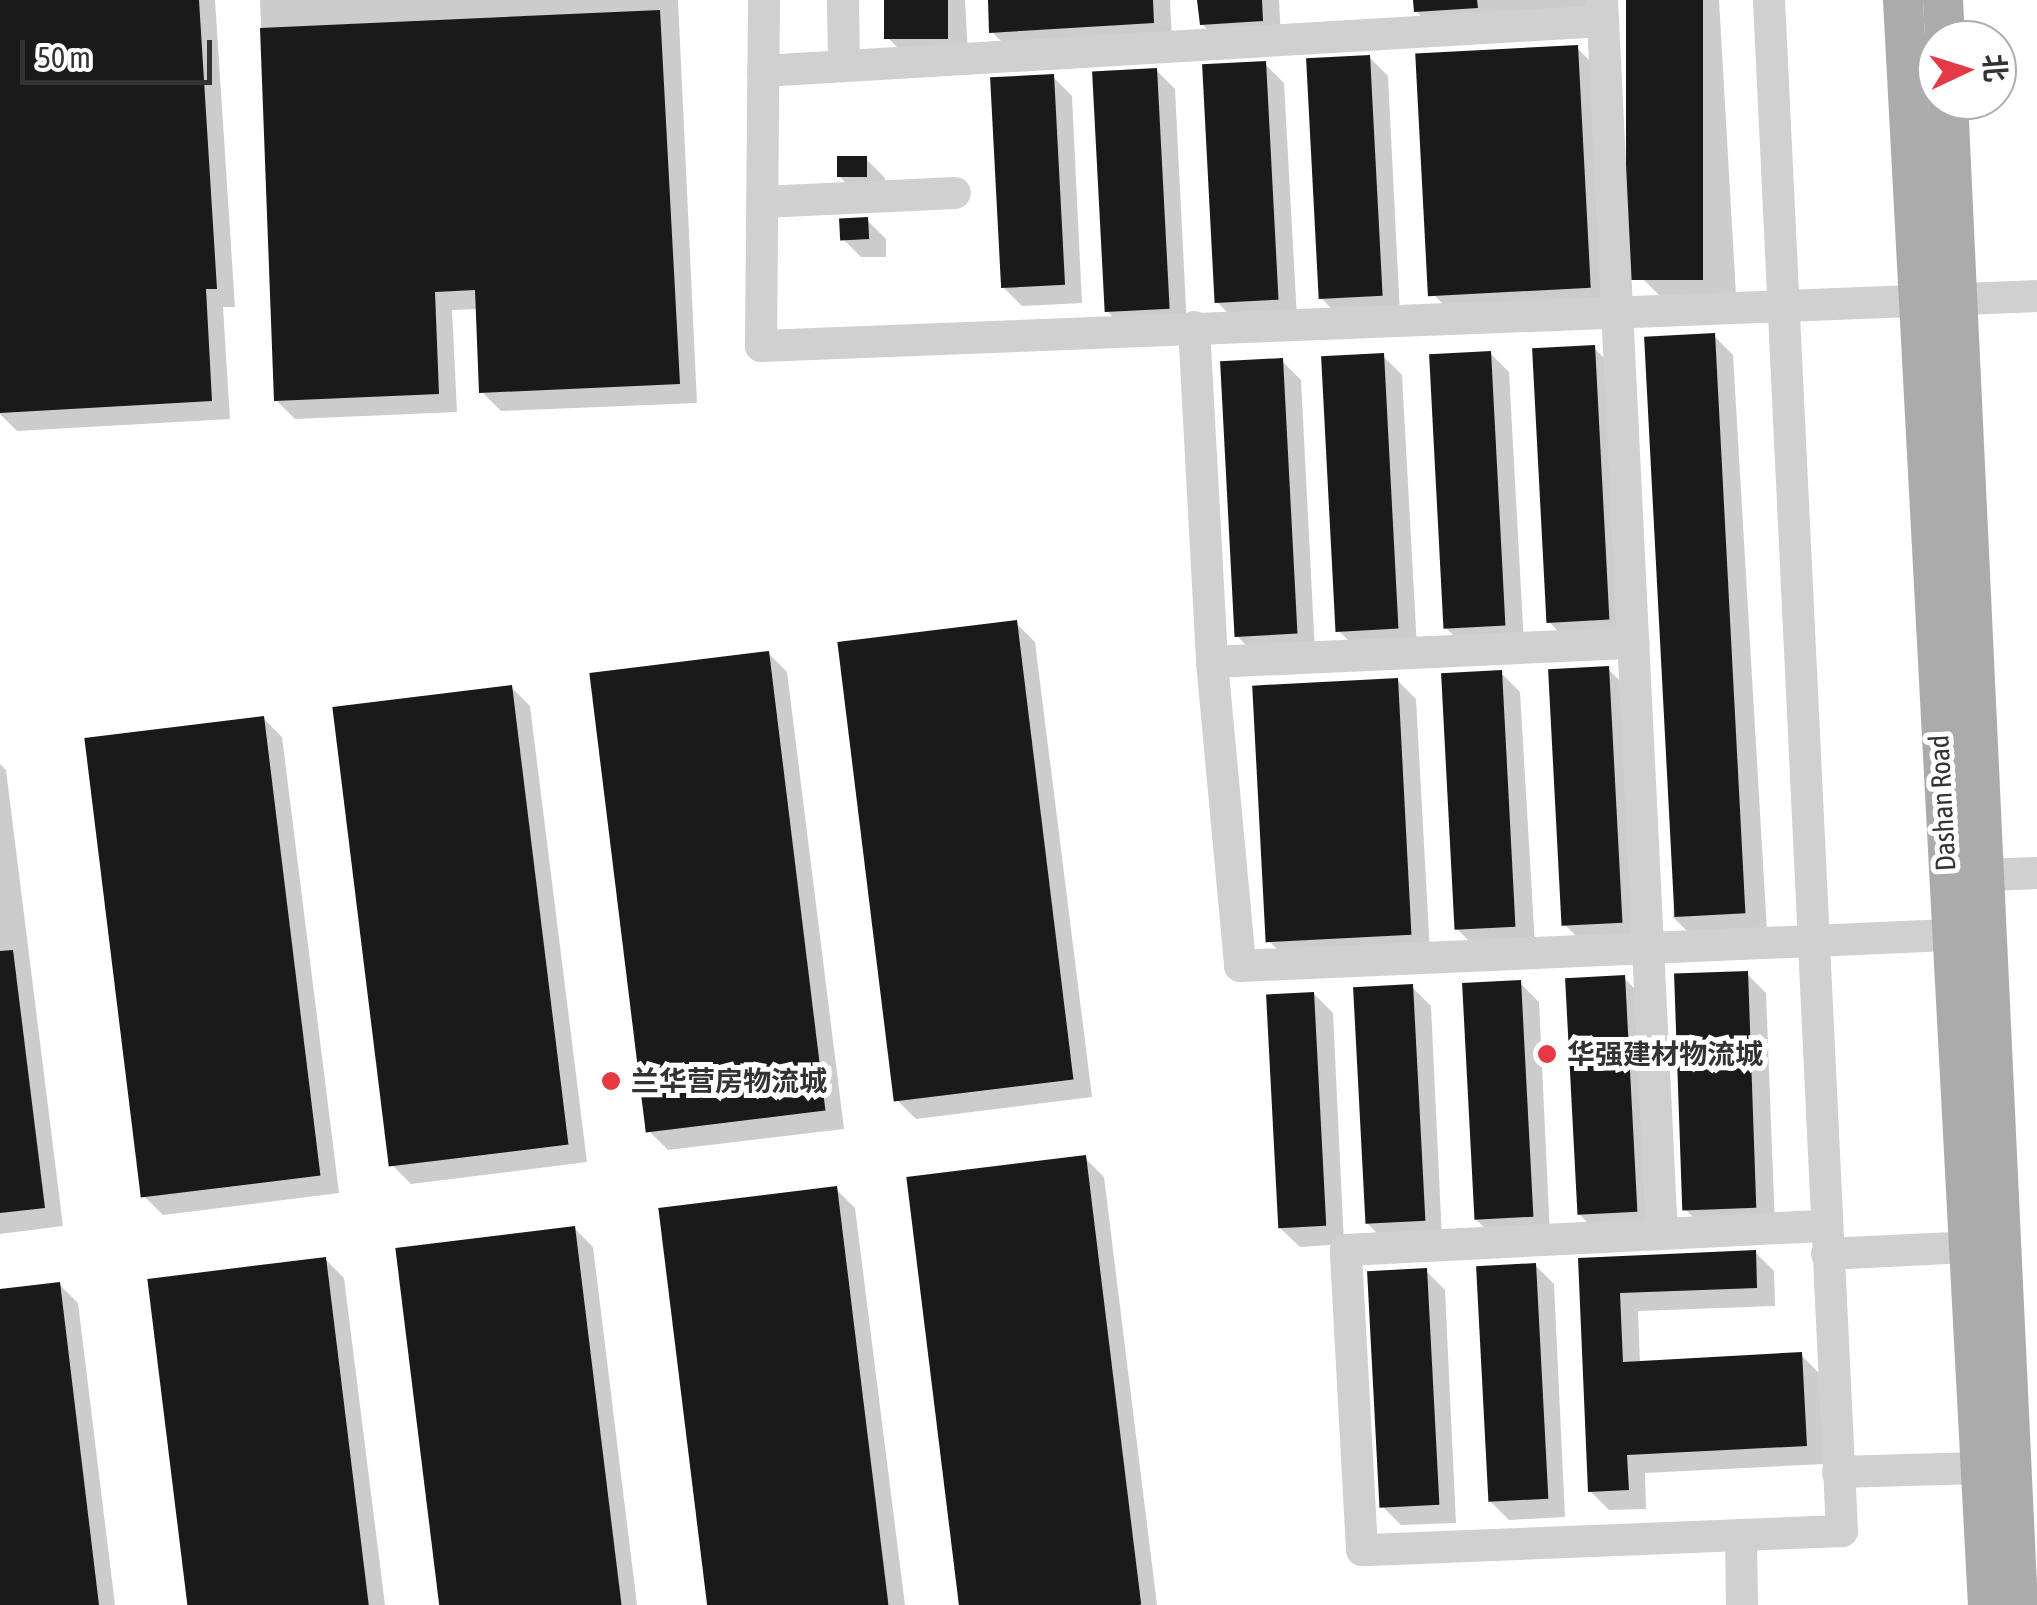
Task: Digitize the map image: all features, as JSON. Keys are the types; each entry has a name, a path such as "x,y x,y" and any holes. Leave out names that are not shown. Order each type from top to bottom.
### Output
{"main road":[{"name":"Dashan Road","path":"1903,0 1948,935 1988,1605"},
{"name":"Dashan Road","path":"1949,120 2018,1605"}],"street":[{"path":"764,0 761,346 1620,308 2037,296"},
{"path":"843,0 844,65"},
{"path":"1769,0 1826,1240 1842,1531 1362,1550 1346,1250 1662,1234 1826,1240 1968,1247"},
{"path":"763,71 1602,10 1620,308 1662,1234"},
{"path":"762,202 955,193"},
{"path":"1194,328 1212,662 1240,966 1948,935"},
{"path":"1212,662 1634,643"},
{"path":"1987,875 2037,872"},
{"path":"1838,1472 1978,1468"},
{"path":"1741,1535 1742,1605"}],"building":[{"path":"0,0 199,0 217,289 206,289 212,401 0,413"},
{"path":"884,0 948,0 948,39 884,39"},
{"path":"988,0 1153,0 1154,23 989,33"},
{"path":"1197,0 1262,0 1263,21 1200,25"},
{"path":"1413,0 1477,0 1478,8 1414,12"},
{"path":"1626,0 1703,0 1703,280 1626,280"},
{"path":"660,10 680,384 479,393 475,290 435,292 439,394 274,401 260,28"},
{"path":"1578,45 1591,288 1428,296 1415,54"},
{"path":"1370,55 1383,296 1319,299 1306,58"},
{"path":"1266,61 1279,300 1215,303 1202,64"},
{"path":"1157,68 1170,309 1105,312 1092,71"},
{"path":"1054,74 1065,285 1001,288 990,77"},
{"path":"837,156 867,156 867,177 837,177"},
{"path":"868,217 869,239 840,240 839,219"},
{"path":"1715,333 1745,913 1675,917 1644,337"},
{"path":"1595,345 1609,620 1546,623 1532,348"},
{"path":"1491,351 1505,626 1443,629 1429,354"},
{"path":"1384,353 1398,629 1336,632 1321,356"},
{"path":"1283,358 1297,634 1235,637 1220,361"},
{"path":"1017,620 1073,1080 894,1102 837,642"},
{"path":"769,651 825,1111 646,1133 589,673"},
{"path":"1609,666 1622,923 1562,926 1548,669"},
{"path":"1502,670 1515,927 1455,930 1441,673"},
{"path":"1398,678 1411,935 1266,942 1252,686"},
{"path":"512,685 568,1145 389,1167 332,707"},
{"path":"264,716 320,1176 141,1198 84,738"},
{"path":"13,950 45,1208 0,1213 0,951"},
{"path":"1748,971 1756,1208 1682,1210 1674,974"},
{"path":"1625,975 1637,1212 1577,1215 1565,978"},
{"path":"1521,980 1533,1217 1474,1220 1462,983"},
{"path":"1413,984 1425,1221 1365,1224 1353,987"},
{"path":"1314,992 1326,1226 1278,1228 1266,995"},
{"path":"1086,1155 1141,1605 959,1605 906,1177"},
{"path":"837,1186 888,1605 707,1605 658,1208"},
{"path":"575,1226 622,1605 439,1605 395,1248"},
{"path":"1756,1250 1757,1288 1620,1293 1623,1362 1802,1352 1807,1446 1627,1455 1629,1490 1588,1492 1578,1258"},
{"path":"326,1257 369,1605 187,1605 147,1279"},
{"path":"1536,1263 1548,1499 1488,1502 1476,1266"},
{"path":"1427,1268 1439,1505 1379,1508 1367,1271"},
{"path":"60,1282 99,1605 0,1605 0,1289"}],"place":[{"name":"华强建材物流城","path":"1547,1054"},
{"name":"兰华营房物流城","path":"611,1081"}]}
